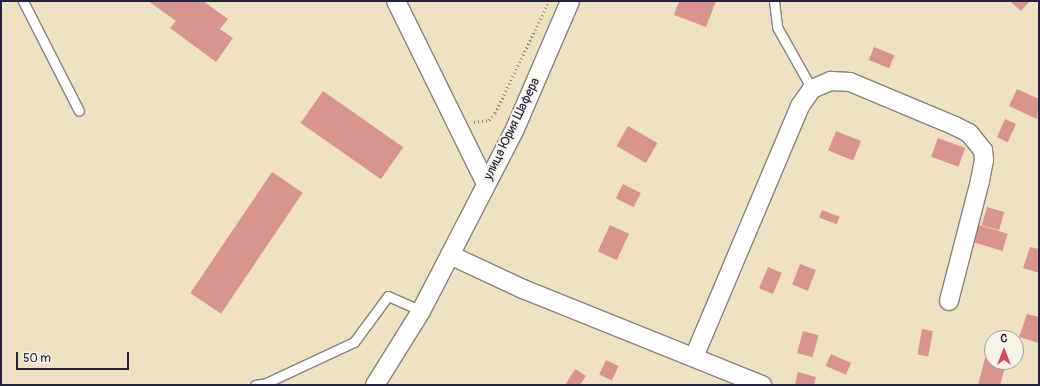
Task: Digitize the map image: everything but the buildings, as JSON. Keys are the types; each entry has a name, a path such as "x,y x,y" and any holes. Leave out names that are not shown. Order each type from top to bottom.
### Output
{"street":[{"path":"396,1 486,184"},
{"name":"улица Юрия Шафера","path":"375,385 421,312 515,129 570,1"},
{"path":"694,357 800,106 812,89 831,81 850,82 955,126 979,142 983,150 984,160 949,301"},
{"path":"450,256 523,289 762,385"}],"lane":[{"path":"23,1 79,111"},
{"path":"774,1 777,27 812,89"},
{"path":"255,385 266,383 354,342 388,296 421,312"}],"path":[{"path":"468,120 480,123 489,120 495,113 549,1"}]}
